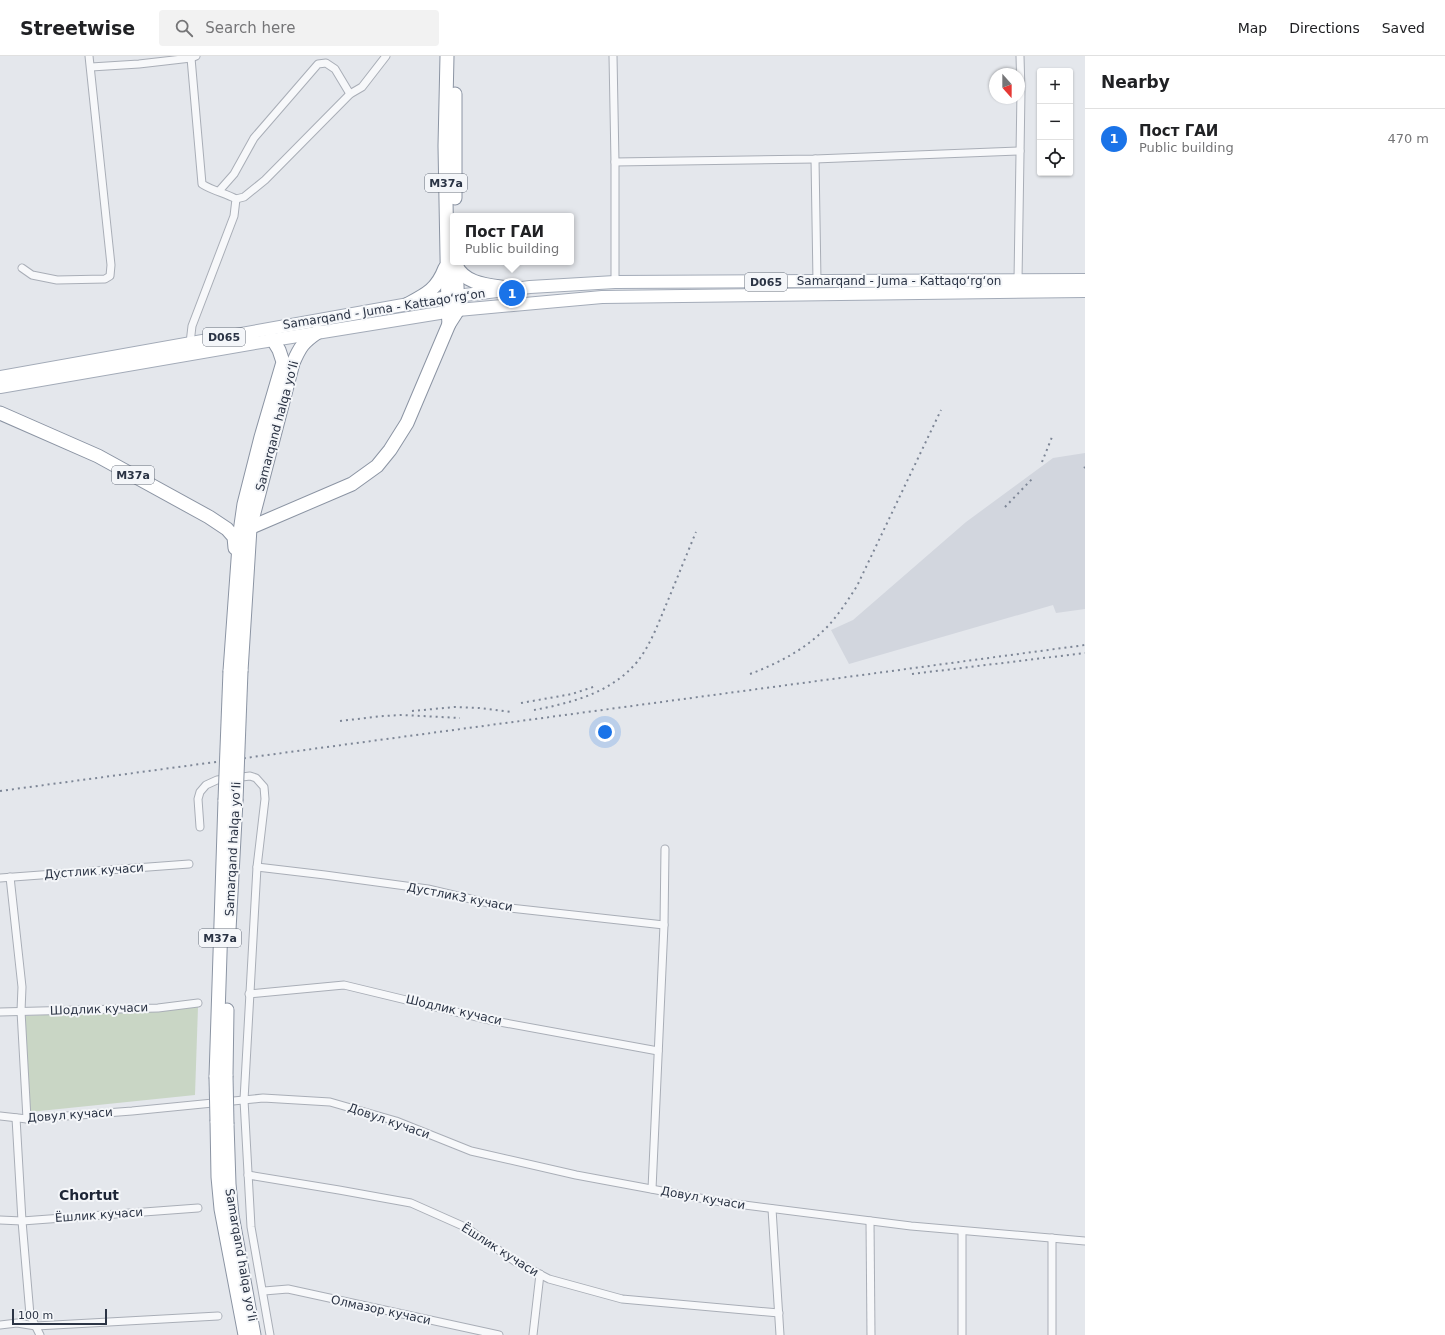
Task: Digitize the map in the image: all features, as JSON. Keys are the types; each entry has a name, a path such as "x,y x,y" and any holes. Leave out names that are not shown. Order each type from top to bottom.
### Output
{"highway":[{"name":"M37a","path":"447,56 445,146 450,220"},
{"name":"M37a","path":"455,56 455,213"},
{"path":"408,304 427,294 437,285 452,265"},
{"name":"M37a","path":"453,265 453,310"},
{"path":"454,265 461,274 471,280 513,289"},
{"path":"245,530 352,484 377,466 394,446 407,423 443,341 453,310"},
{"name":"Samarqand halqa yoʻli","path":"254,1335 232,1215 222,1123 221,1076 238,565 245,530 293,363 299,349 307,340 318,332"},
{"name":"Samarqand halqa yoʻli","path":"235,671 248,545 245,530 244,504 257,452 283,362 279,350 273,340"},
{"name":"M37a","path":"0,413 98,456 223,526 234,537 235,555 238,565"},
{"path":"248,545 255,531 273,519"},
{"name":"Samarqand halqa yoʻli","path":"222,1123 218,1177 221,1209 245,1335"}],"main road":[{"name":"Samarqand - Juma - Kattaqo‘rg‘on","path":"0,377 453,296 513,289 614,282 1085,280"},
{"name":"Samarqand - Juma - Kattaqo‘rg‘on","path":"0,388 318,332 453,310 602,297 1085,291"}],"street":[{"path":"22,268 32,275 57,280 105,279 110,276 111,265 89,56"},
{"path":"91,67 139,64 193,57 202,184 212,190 219,191 236,199 244,197 265,180 350,94 362,87 386,56"},
{"path":"613,56 615,162 614,282"},
{"path":"1018,280 1021,91 1020,56"},
{"path":"219,191 234,174 254,138 318,64 326,63 335,69 350,94"},
{"path":"615,162 815,159 1020,151"},
{"path":"815,159 817,281"},
{"path":"190,343 192,326 234,216 236,199"},
{"path":"200,827 198,800 200,792 206,785 217,780 250,776 256,778 264,787 257,867 244,1100 251,1227 264,1291 270,1335"},
{"path":"652,1189 664,925 665,849"},
{"name":"Дустлик кучаси","path":"0,878 188,864"},
{"name":"Дустлик3 кучаси","path":"257,867 428,889 510,908 664,925"},
{"path":"10,877 22,987 21,1011 27,1118"},
{"name":"Шодлик кучаси","path":"249,994 344,985 489,1020 658,1051"},
{"name":"Шодлик кучаси","path":"0,1012 158,1008 198,1002"},
{"name":"Довул кучаси","path":"0,1116 27,1118 132,1111 263,1098 330,1102 396,1121 471,1151 576,1175 721,1202 962,1231 1085,1241"},
{"path":"16,1118 22,1221 30,1315 40,1335"},
{"name":"Ёшлик кучаси","path":"248,1175 410,1203 465,1227 516,1262 549,1279 622,1299 779,1313"},
{"name":"Ёшлик кучаси","path":"0,1220 22,1221 198,1208"},
{"path":"772,1209 780,1335"},
{"path":"870,1221 871,1335"},
{"path":"962,1231 962,1335"},
{"path":"1052,1238 1052,1335"},
{"path":"533,1335 540,1274"},
{"name":"Олмазор кучаси","path":"264,1291 288,1289 499,1335"},
{"path":"0,1325 17,1323 36,1326 218,1316"}],"shaded area":[{"path":"1085,453 1085,609 1056,613 1053,605 849,664 831,630 853,620 966,522 1053,458"}],"green space":[{"path":"198,1007 195,1095 30,1112 25,1016"}],"railway":[{"path":"750,674 782,660 811,642 840,612 857,586 941,410"},
{"path":"1042,462 1052,437"},
{"path":"1005,507 1032,479"},
{"path":"534,710 562,704 590,695 615,682 627,673 646,649 653,635 696,532"},
{"path":"0,791 1085,645"},
{"path":"912,674 1085,653"},
{"path":"521,703 572,694 596,686"},
{"path":"412,711 455,707 511,712"},
{"path":"340,721 402,715 460,718"}],"place":[{"name":"Пост ГАИ","path":"512,293"}],"district":[{"name":"Chortut","path":"89,1195"}]}
